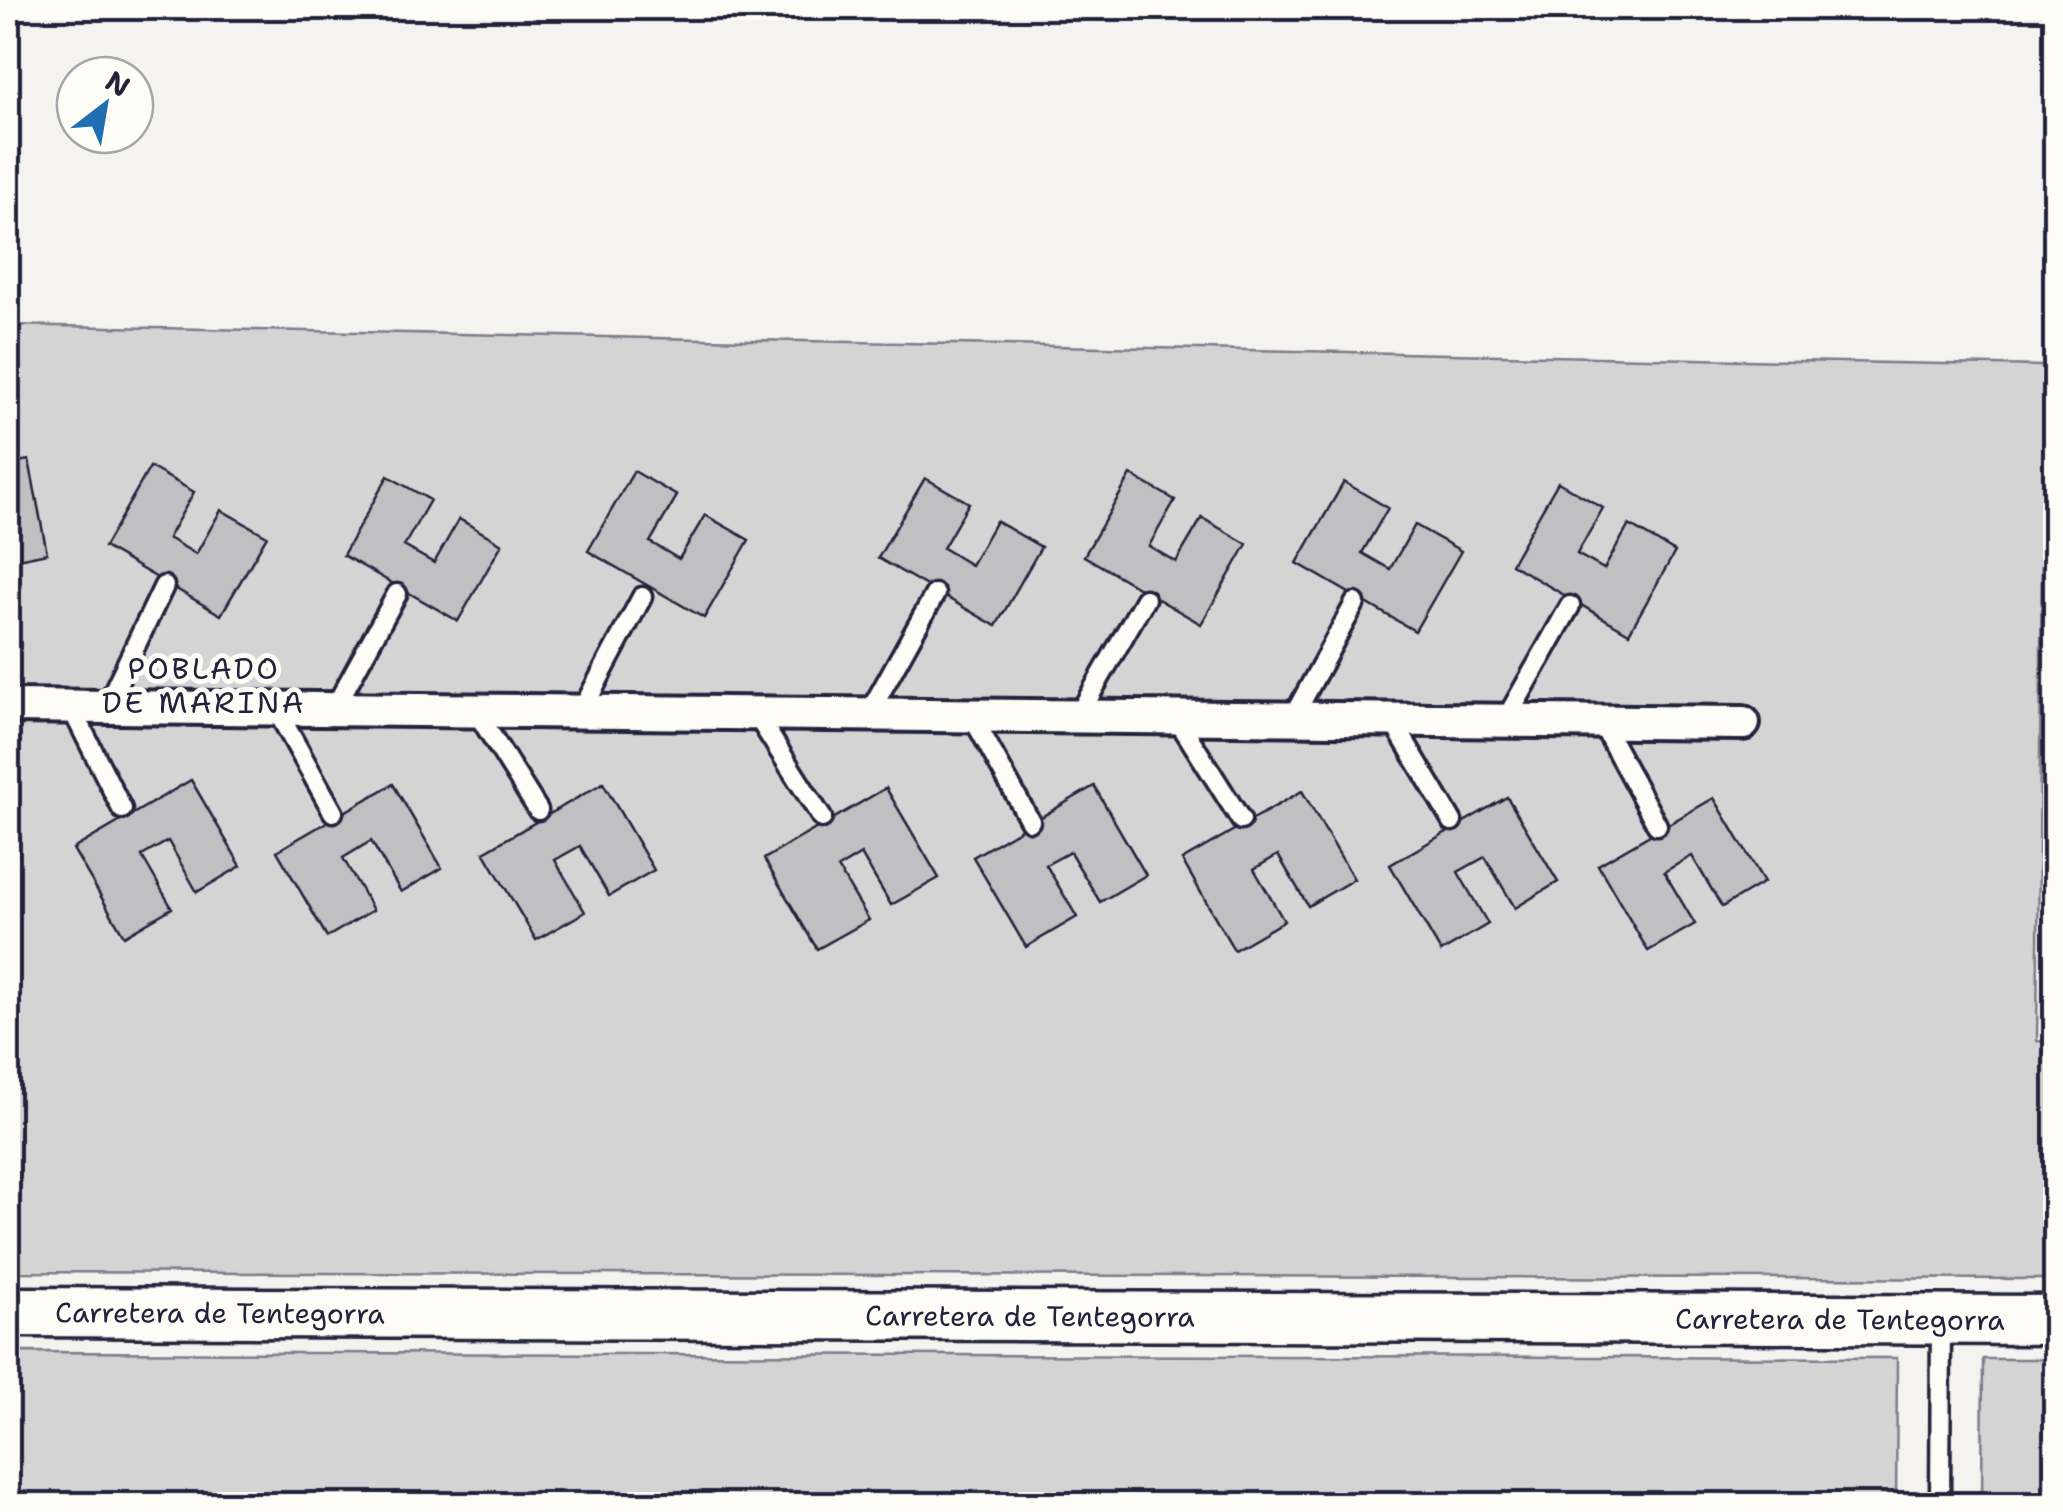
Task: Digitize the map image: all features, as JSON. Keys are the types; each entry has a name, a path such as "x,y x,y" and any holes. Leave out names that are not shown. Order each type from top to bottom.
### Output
{"main road":[{"name":"Carretera de Tentegorra","path":"8,1312 2056,1320"}],"street":[{"path":"8,706 1743,723"}],"lane":[{"path":"106,707 164,586"},
{"path":"334,709 397,594"},
{"path":"868,715 934,594"},
{"path":"580,712 642,597"},
{"path":"1078,716 1145,599"},
{"path":"1292,719 1355,603"},
{"path":"1505,720 1570,606"},
{"path":"71,707 122,810"},
{"path":"276,709 333,812"},
{"path":"476,710 538,810"},
{"path":"756,714 822,818"},
{"path":"972,716 1030,821"},
{"path":"1176,717 1240,820"},
{"path":"1392,720 1452,821"},
{"path":"1601,722 1657,825"},
{"path":"1940,1504 1941,1320"}],"shaded area":[{"path":"8,325 2044,366 2037,1041 2055,1042 2055,1279 8,1272"},
{"path":"8,1352 1897,1358 1896,1504 8,1504"},
{"path":"1983,1359 2055,1359 2055,1504 1982,1504"}],"building":[{"path":"29,460 47,553 8,561 8,464"},
{"path":"150,467 194,492 168,538 196,554 221,510 267,536 221,615 104,547"},
{"path":"634,471 677,496 650,542 679,559 705,515 749,540 704,618 588,551"},
{"path":"1131,475 1175,500 1149,546 1176,562 1202,518 1247,544 1201,624 1084,556"},
{"path":"388,476 430,500 404,546 434,563 459,519 502,544 458,621 343,555"},
{"path":"925,478 969,503 943,548 971,565 996,521 1041,547 996,626 878,558"},
{"path":"1344,482 1388,508 1362,553 1390,569 1415,525 1461,551 1415,631 1297,563"},
{"path":"1558,482 1603,508 1577,554 1604,569 1629,525 1675,552 1629,633 1511,564"},
{"path":"191,780 241,866 197,892 168,841 142,856 172,908 124,936 73,849"},
{"path":"603,783 654,870 609,896 580,846 555,860 585,912 536,940 484,852"},
{"path":"393,784 442,868 401,892 371,841 343,858 373,910 327,937 277,851"},
{"path":"1094,786 1146,875 1100,902 1070,852 1046,865 1077,917 1026,947 973,857"},
{"path":"886,788 939,878 891,905 861,854 838,868 869,920 817,949 764,859"},
{"path":"1302,791 1354,879 1308,906 1278,855 1254,869 1284,921 1234,950 1182,860"},
{"path":"1507,797 1558,882 1515,908 1485,857 1458,872 1488,924 1441,952 1390,865"},
{"path":"1714,798 1764,882 1722,907 1692,856 1664,872 1695,924 1648,951 1598,865"},
{"path":"8,836 20,838 8,909"}],"district":[{"name":"POBLADO DE MARINA","path":"204,685"}]}
